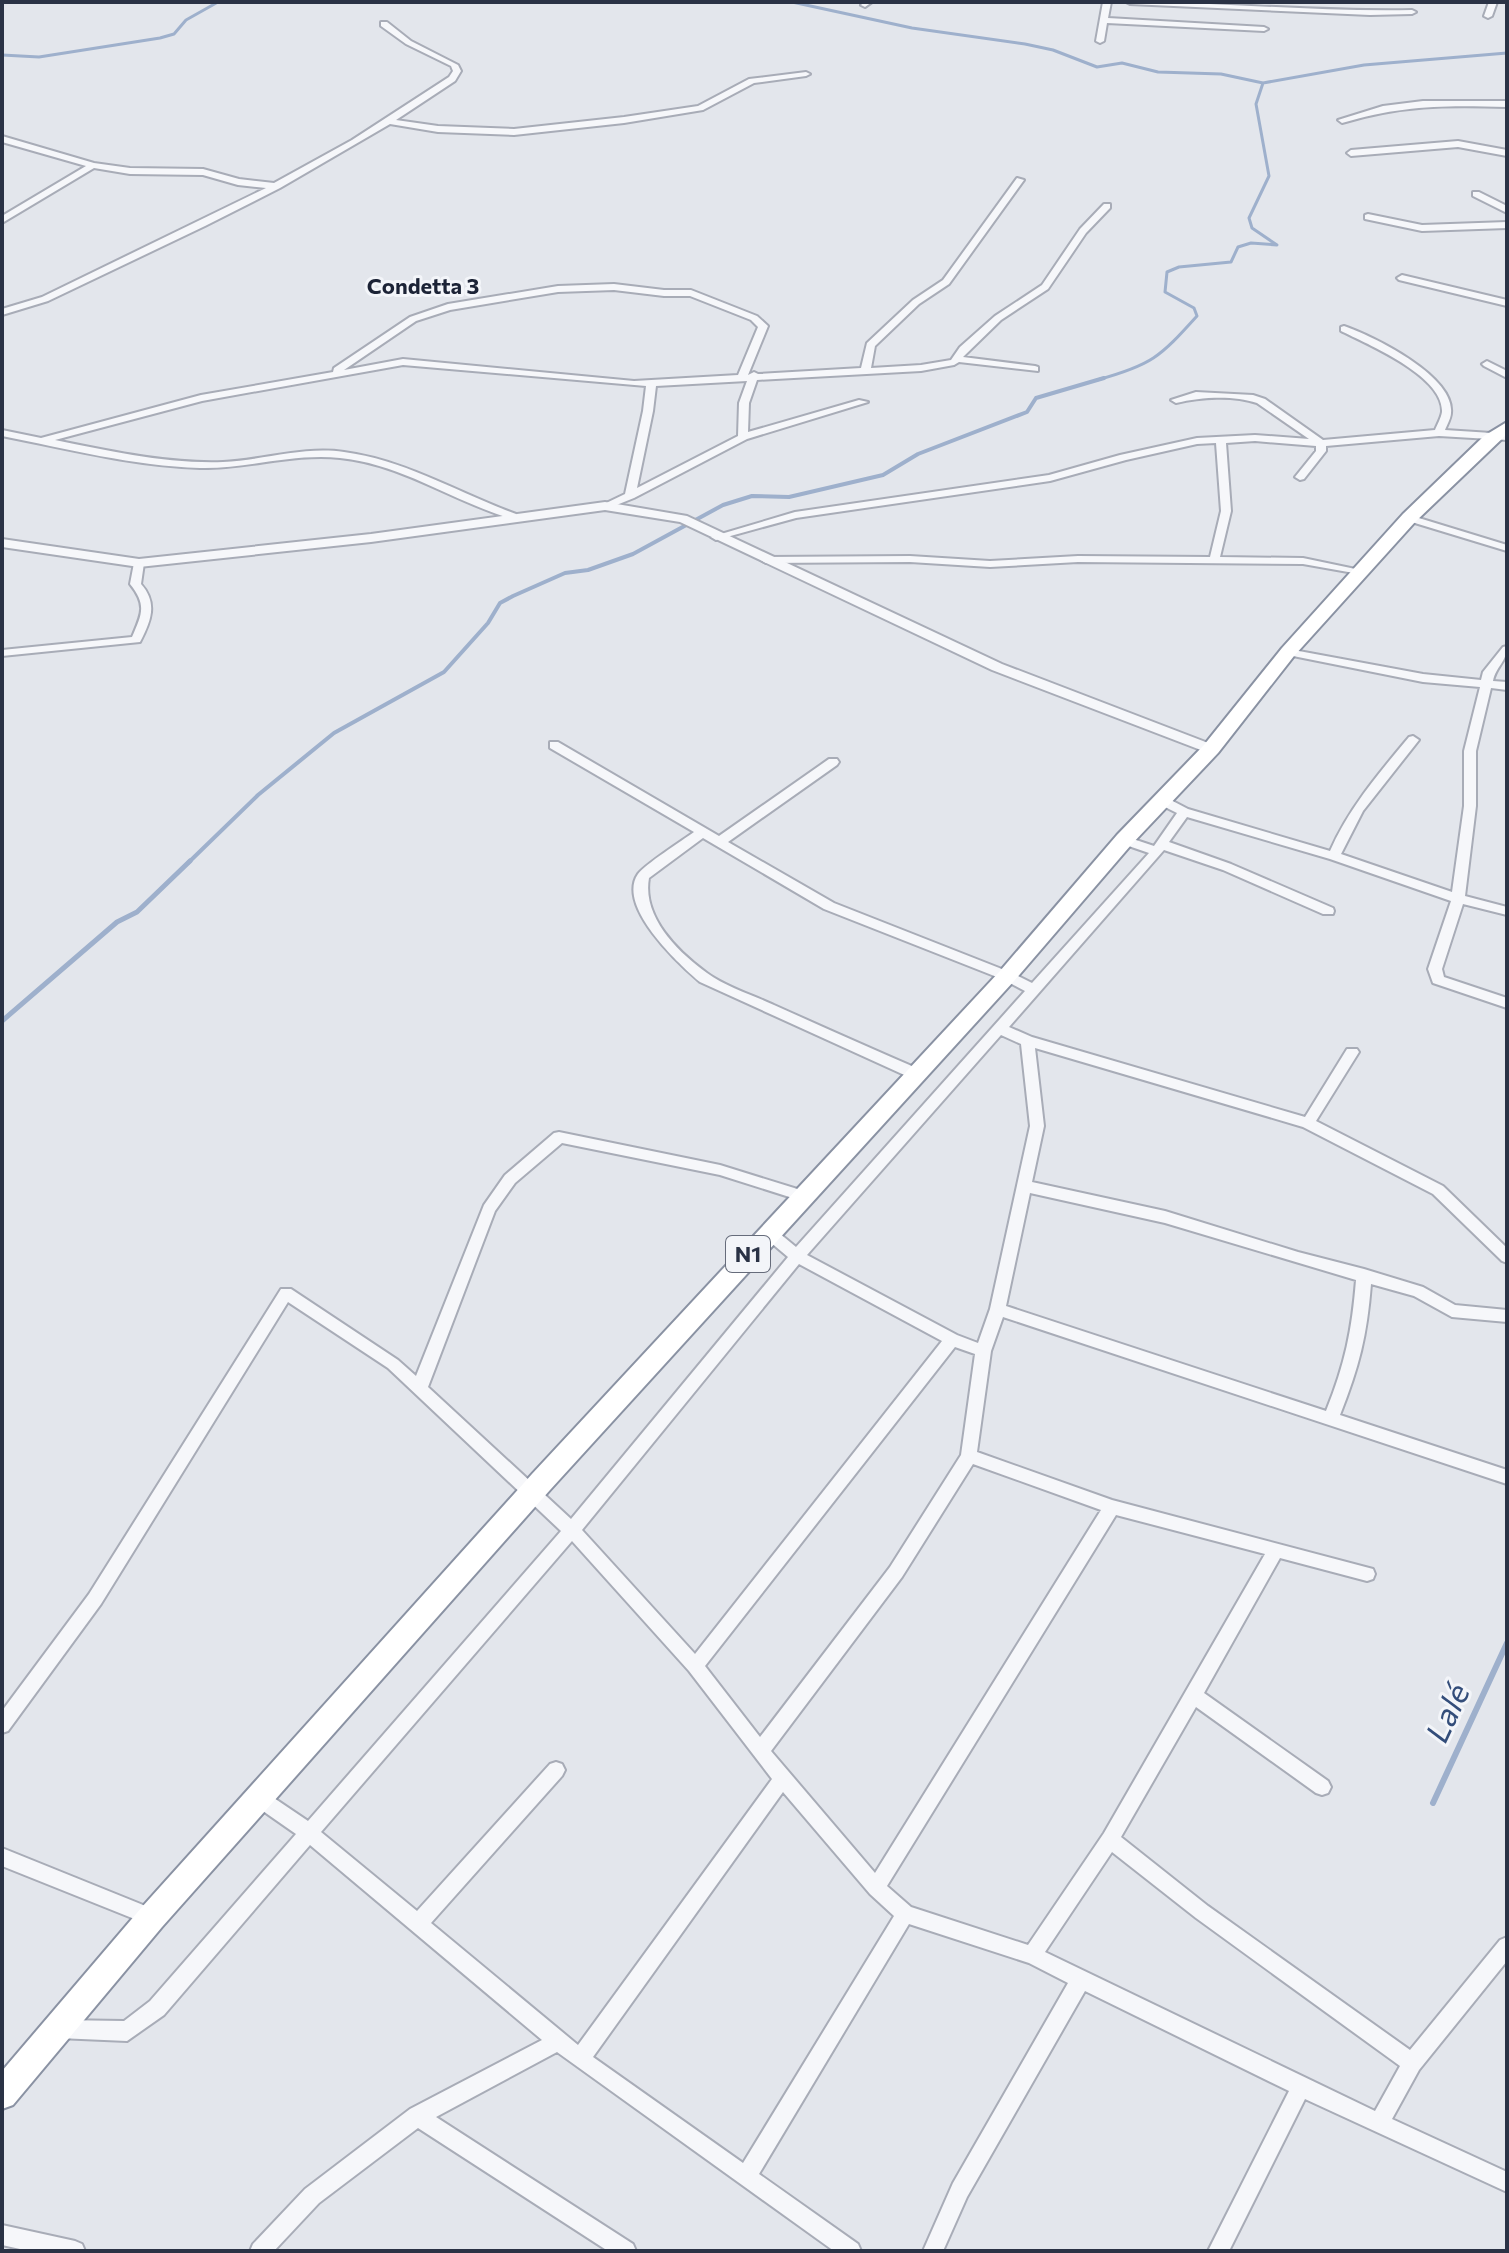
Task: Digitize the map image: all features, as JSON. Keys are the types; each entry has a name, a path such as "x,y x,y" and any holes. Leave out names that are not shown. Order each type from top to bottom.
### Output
{"highway":[{"name":"N1","path":"2,2094 152,1917 533,1491 768,1232 1007,976 1124,840 1211,749 1288,652 1409,518 1504,433"}],"street":[{"path":"1100,41 1107,2"},
{"path":"1130,2 1359,7 1412,12"},
{"path":"1488,16 1493,2"},
{"path":"1198,5 1198,26"},
{"path":"1104,20 1264,29"},
{"path":"2,312 45,299 277,186 392,122 452,79 457,71 454,65 400,40 384,24"},
{"path":"392,122 438,129 514,132 624,120 700,108 752,81 806,74"},
{"path":"1342,120 1402,103 1507,104"},
{"path":"2,139 93,165 130,171 203,172 238,182 277,186"},
{"path":"1351,153 1458,144 1507,153"},
{"path":"2,220 93,165"},
{"path":"866,369 870,345 916,302 946,282 1020,180"},
{"path":"1476,194 1507,210"},
{"path":"959,359 963,349 998,318 1045,287 1083,231 1107,206"},
{"path":"1368,217 1422,228 1507,225"},
{"path":"1402,278 1507,303"},
{"path":"336,371 413,319 448,307 558,289 614,287 691,293 754,318 763,326 748,376 743,437"},
{"path":"1344,329 1399,356 1438,388 1447,411 1439,433"},
{"path":"41,441 201,398 336,371 403,362 634,384 921,368 959,359 1035,369"},
{"path":"1487,364 1507,375"},
{"path":"630,496 651,383"},
{"path":"1176,400 1196,395 1249,397 1261,401 1321,443"},
{"path":"2,543 139,563 371,538 512,516 605,506 743,437 863,402"},
{"path":"2,433 168,465 255,463 311,453 356,456 430,481 512,516"},
{"path":"716,537 795,515 1050,478 1197,441 1255,438 1321,443 1439,433 1504,433"},
{"path":"1214,561 1226,511 1221,440"},
{"path":"1300,477 1321,451 1321,443"},
{"path":"605,506 689,522 997,667 1211,749"},
{"path":"1409,518 1507,548"},
{"path":"766,560 910,559 990,564 1078,559 1303,561 1361,573"},
{"path":"2,653 136,640 149,606 146,594 135,584 139,563"},
{"path":"1507,649 1485,682 1470,751 1470,806 1458,899 1435,969 1438,980 1507,1003"},
{"path":"1288,652 1423,678 1507,686"},
{"path":"1334,856 1344,830 1366,796 1413,740"},
{"path":"554,745 829,906 1007,976 1033,990"},
{"path":"719,842 833,762"},
{"path":"1161,800 1184,812 1334,856 1458,899 1507,911"},
{"path":"56,2029 127,2031 157,2008 572,1530 797,1256 1159,848 1184,812"},
{"path":"703,832 643,876 639,887 645,910 676,955 705,979 916,1074"},
{"path":"1124,840 1227,867 1328,911"},
{"path":"999,1028 1027,1041 1308,1123 1438,1190 1507,1257"},
{"path":"760,1751 896,1572 969,1456 983,1351 998,1309 1037,1126 1027,1041"},
{"path":"1308,1123 1352,1052"},
{"path":"420,1387 489,1209 510,1179 559,1137 720,1170 802,1196"},
{"path":"1025,1186 1165,1217 1364,1275 1418,1291 1452,1311 1507,1316"},
{"path":"768,1232 797,1256 952,1339 983,1351"},
{"path":"1331,1419 1349,1374 1360,1328 1364,1275"},
{"path":"2,1725 95,1599 286,1293 393,1364 572,1530 695,1666 760,1751 876,1888 905,1914 1032,1955 1301,2087 1507,2182"},
{"path":"998,1309 1507,1477"},
{"path":"695,1666 952,1339"},
{"path":"969,1456 1112,1507 1367,1574"},
{"path":"876,1888 1112,1507"},
{"path":"1032,1955 1110,1839 1276,1551"},
{"path":"1193,1695 1322,1787"},
{"path":"418,1924 556,1770"},
{"path":"580,2059 783,1778"},
{"path":"259,1798 308,1832 580,2059 851,2251"},
{"path":"1110,1839 1202,1912 1412,2063"},
{"path":"2,1857 152,1917"},
{"path":"747,2175 905,1914"},
{"path":"1379,2124 1412,2063 1507,1946"},
{"path":"933,2251 960,2190 1081,1979"},
{"path":"260,2251 312,2196 417,2116 559,2041"},
{"path":"1218,2251 1301,2087"},
{"path":"417,2116 626,2251"},
{"path":"2,2235 75,2251"}],"waterway":[{"path":"2,55 39,57 160,38 174,34 186,20 218,2"},
{"path":"792,2 912,28 1025,44 1053,50 1097,67 1122,63 1158,72 1221,74 1263,83"},
{"path":"1263,83 1364,65 1507,53"},
{"path":"1097,380 1154,358 1197,316 1194,308 1165,292 1167,272 1179,267 1231,262 1238,247 1251,243 1277,245 1252,228 1249,218 1269,176 1256,104 1263,83"},
{"path":"188,863 258,795 334,733 444,672 488,623 500,603 513,596 565,573 588,570 633,554 723,505 752,496 789,497 883,475 918,454 1027,412 1036,398 1104,378"},
{"path":"2,1021 117,922 137,912 190,861"},
{"name":"Lalé","path":"1433,1803 1507,1643"}],"district":[{"name":"Сondetta 3","path":"423,286"}]}
